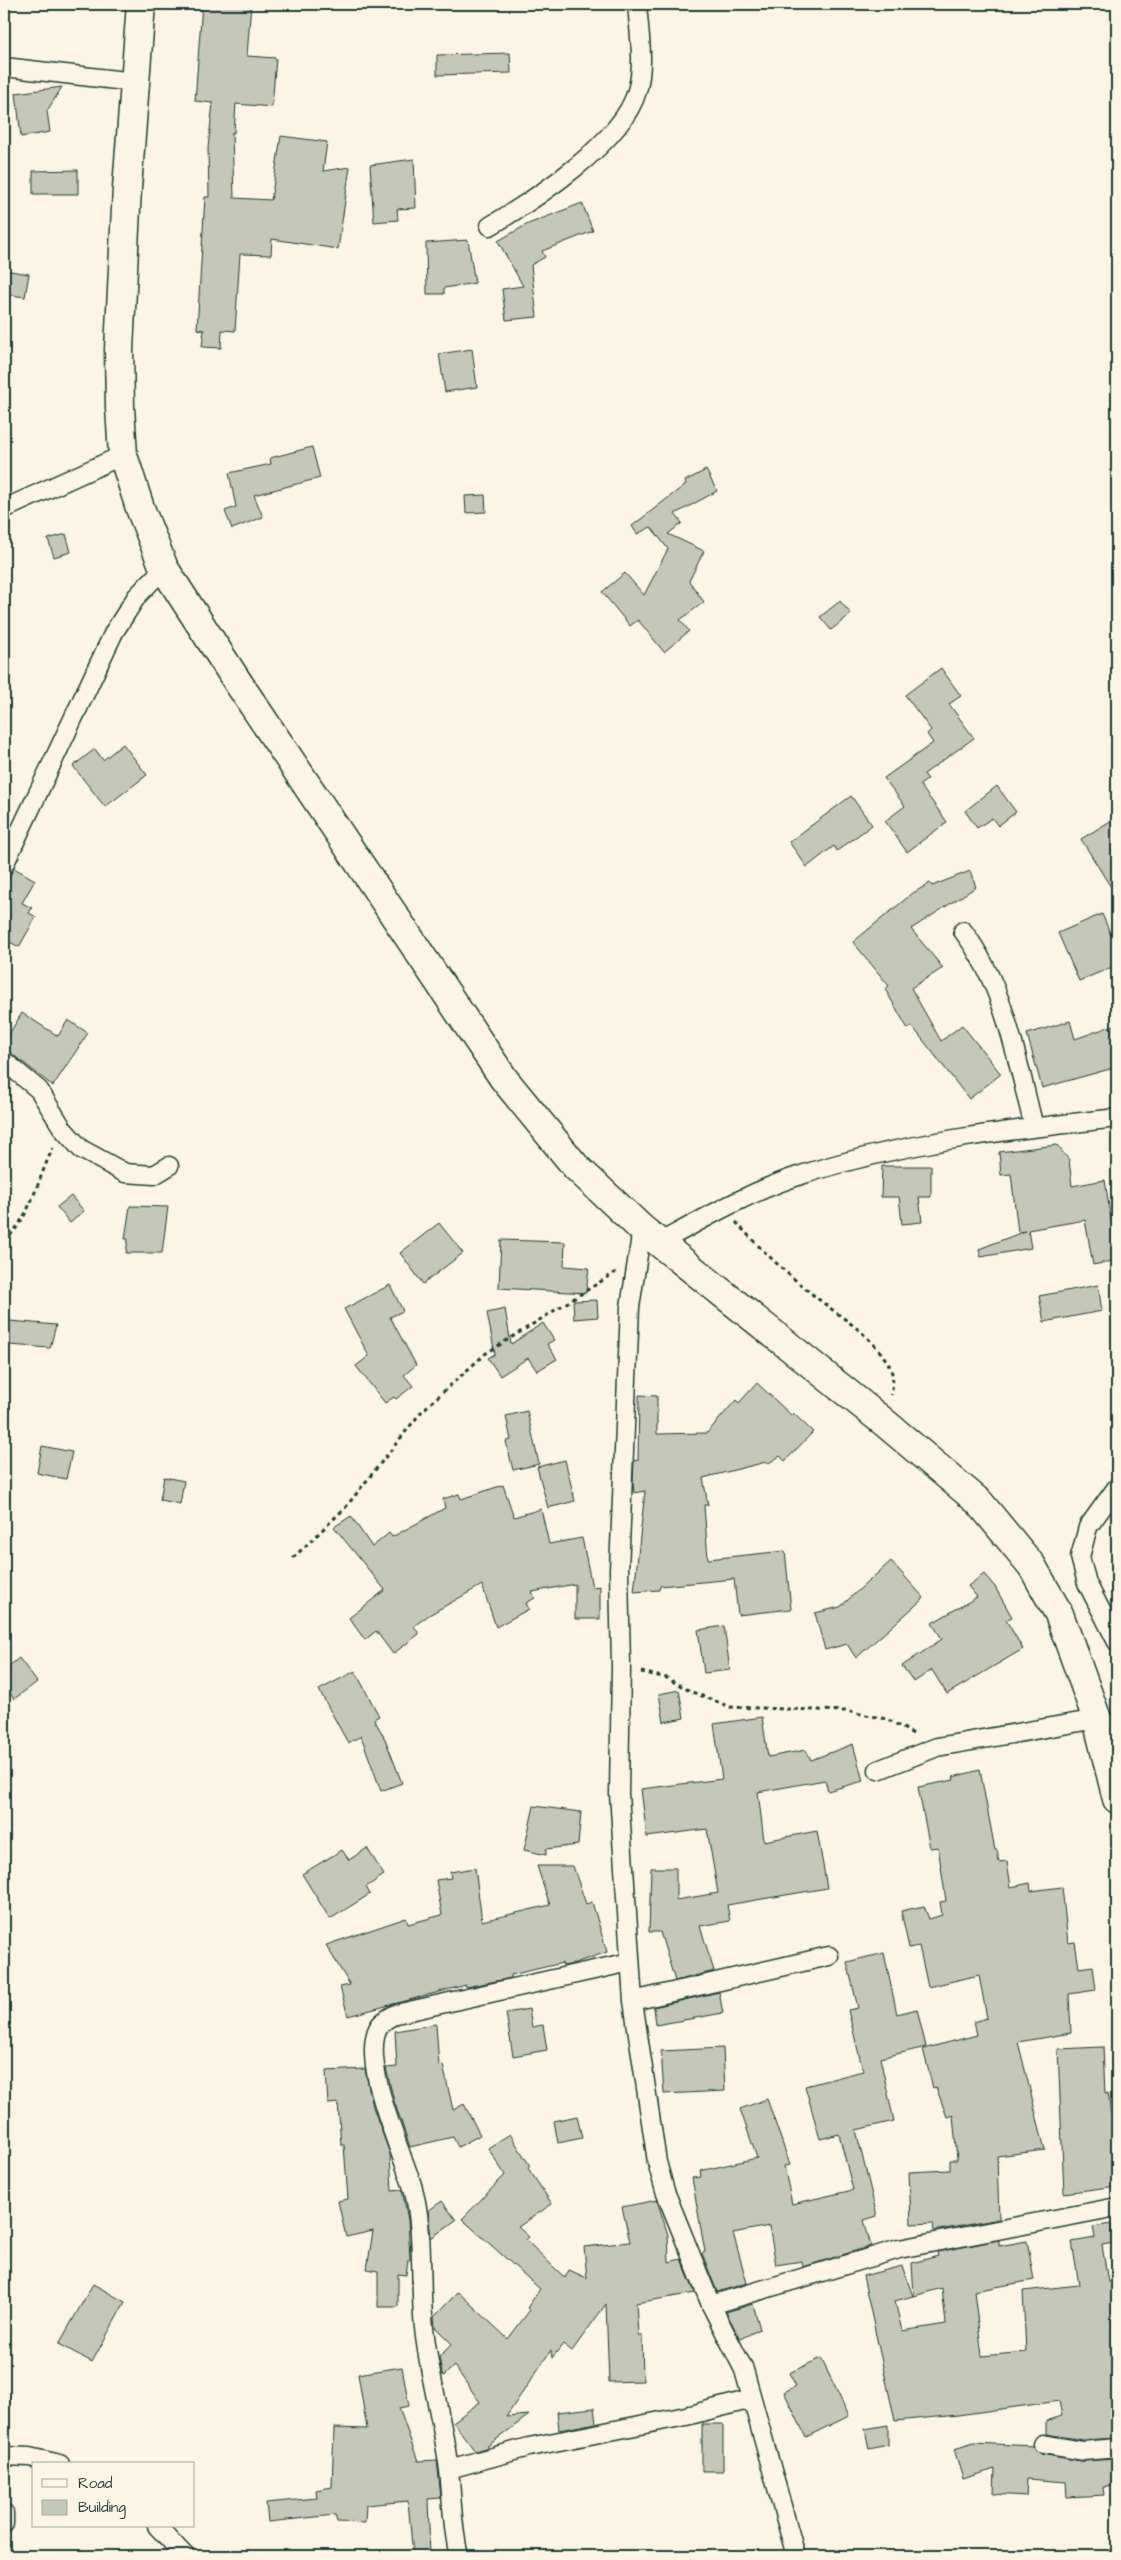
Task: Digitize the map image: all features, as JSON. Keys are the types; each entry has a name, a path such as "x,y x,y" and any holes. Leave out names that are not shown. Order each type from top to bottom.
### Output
{"main road":[{"path":"141,4 134,82 119,350 123,455 140,508 164,568 237,681 504,1080 576,1167 646,1243 885,1423 980,1503 1032,1566 1059,1614 1105,1726 1117,1799"}],"street":[{"path":"490,226 524,205 574,168 598,147 626,116 637,91 640,60 638,4"},
{"path":"4,67 134,82"},
{"path":"4,509 123,455"},
{"path":"4,865 114,632 137,596 164,568"},
{"path":"963,930 976,947 998,996 1034,1127"},
{"path":"4,1061 39,1090 63,1129 81,1149 125,1173 154,1175 169,1166"},
{"path":"796,2556 744,2370 711,2306 678,2225 657,2162 633,2001 618,1794 621,1667 619,1570 630,1307 646,1243 797,1176 921,1143 1034,1127 1117,1118"},
{"path":"1117,1487 1088,1527 1080,1557 1087,1583 1117,1642"},
{"path":"878,1770 937,1747 1105,1726"},
{"path":"633,2001 829,1956"},
{"path":"459,2556 449,2469 424,2329 417,2216 412,2185 400,2156 379,2086 373,2049 377,2032 381,2024 396,2014 630,1962"},
{"path":"711,2306 899,2249 1117,2207"},
{"path":"449,2469 529,2447 686,2416 752,2399"},
{"path":"1043,2444 1083,2451 1117,2448"},
{"path":"4,2456 29,2457 51,2462"},
{"path":"4,2513 4,2524"},
{"path":"159,2528 185,2556"}],"path":[{"path":"4,1241 15,1232 31,1202 41,1172 63,1129"},
{"path":"724,1208 766,1254 845,1318 880,1350 890,1368 893,1384 885,1423"},
{"path":"294,1558 345,1508 422,1411 485,1354 646,1243"},
{"path":"621,1667 667,1678 690,1692 730,1707 846,1711 887,1719 937,1747"}],"building":[{"path":"202,4 251,4 247,56 276,58 272,107 236,104 234,133 232,132 234,198 271,200 281,136 327,142 323,171 350,167 338,249 272,239 271,255 240,254 235,331 222,330 221,348 202,347 204,330 197,329 205,197 209,197 208,148 213,103 195,101"},
{"path":"510,53 511,73 437,75 437,55"},
{"path":"62,87 47,111 50,132 21,137 16,93"},
{"path":"414,159 416,208 397,209 398,220 374,222 370,165"},
{"path":"78,170 78,194 33,194 33,171"},
{"path":"582,203 593,231 542,251 545,257 531,265 537,317 506,320 502,289 523,286 498,241 528,224"},
{"path":"468,240 475,283 444,288 444,294 427,294 426,243"},
{"path":"4,270 29,274 25,297 4,294"},
{"path":"472,349 477,387 445,392 439,354"},
{"path":"312,447 320,478 254,495 263,517 232,529 225,511 236,507 229,473 271,464 270,458"},
{"path":"706,470 717,491 675,514 682,523 668,534 704,551 689,581 704,602 680,620 689,631 664,652 638,620 630,626 602,592 625,573 644,595 668,549 651,527 637,534 632,526 686,484 685,481"},
{"path":"485,495 486,512 466,513 465,496"},
{"path":"66,534 71,552 54,557 48,539"},
{"path":"840,601 851,614 831,630 820,617"},
{"path":"941,668 961,696 949,704 974,738 924,774 928,779 920,785 947,822 907,852 885,821 905,806 884,778 933,743 927,734 931,730 905,695"},
{"path":"123,744 147,775 105,807 73,766 95,749 103,760"},
{"path":"997,786 1016,812 998,826 992,818 977,828 965,811"},
{"path":"851,796 872,825 837,851 834,846 807,867 789,842"},
{"path":"1117,817 1117,897 1081,839"},
{"path":"14,868 35,880 22,903 32,908 29,913 36,917 19,947 4,939 4,887"},
{"path":"970,871 976,887 911,929 943,968 911,988 941,1041 962,1025 1001,1074 969,1099 912,1026 908,1029 885,989 889,986 853,942 913,893 930,883 932,886"},
{"path":"1102,914 1117,949 1117,965 1079,981 1058,933"},
{"path":"22,1013 58,1036 68,1020 88,1033 53,1086 11,1053 4,1051 4,1042"},
{"path":"1070,1021 1075,1039 1117,1024 1117,1067 1042,1088 1027,1034"},
{"path":"1057,1145 1069,1160 1072,1186 1105,1180 1117,1260 1093,1265 1085,1220 1028,1230 1031,1248 981,1257 979,1249 1025,1231 1018,1232 1011,1174 1001,1175 999,1152"},
{"path":"882,1166 931,1166 931,1197 919,1197 922,1222 902,1224 899,1197 881,1197"},
{"path":"71,1196 84,1211 70,1223 57,1207"},
{"path":"130,1206 168,1207 162,1253 126,1253 128,1239 125,1239"},
{"path":"439,1223 463,1253 423,1284 400,1253"},
{"path":"501,1240 565,1242 564,1266 589,1268 586,1293 499,1288"},
{"path":"390,1285 403,1311 390,1317 416,1365 404,1375 413,1386 396,1399 394,1397 385,1403 356,1366 369,1356 344,1309"},
{"path":"1098,1285 1102,1311 1044,1322 1039,1296"},
{"path":"597,1300 598,1317 574,1319 573,1301"},
{"path":"505,1309 511,1344 543,1323 554,1340 547,1344 557,1359 537,1371 528,1358 500,1376 488,1358 495,1354 487,1313"},
{"path":"10,1321 56,1325 50,1348 9,1345"},
{"path":"757,1383 791,1415 793,1413 813,1432 785,1461 780,1456 767,1464 766,1462 703,1478 708,1505 704,1505 708,1559 785,1551 791,1609 738,1615 734,1579 660,1586 659,1590 634,1592 645,1491 634,1493 633,1483 634,1461 638,1460 639,1395 657,1396 657,1434 707,1433 736,1400 739,1403"},
{"path":"527,1411 539,1464 513,1470 506,1441 511,1440 506,1416"},
{"path":"42,1446 72,1452 66,1479 37,1473"},
{"path":"565,1460 575,1501 548,1508 537,1467"},
{"path":"164,1477 184,1481 180,1504 160,1500"},
{"path":"503,1485 514,1517 541,1509 549,1544 582,1538 592,1587 600,1586 600,1619 575,1619 575,1584 532,1592 535,1598 526,1603 529,1609 496,1627 482,1585 429,1615 414,1626 419,1634 393,1654 376,1631 365,1640 349,1618 385,1590 334,1527 351,1516 372,1547 389,1533 392,1537 445,1508 443,1499 459,1494 461,1499"},
{"path":"891,1561 924,1598 856,1658 847,1644 825,1650 815,1613 840,1607"},
{"path":"984,1574 995,1587 1012,1617 1006,1620 1023,1649 947,1694 932,1670 914,1682 902,1666 942,1639 932,1623 977,1597 968,1586"},
{"path":"724,1626 730,1670 704,1673 698,1630"},
{"path":"19,1658 37,1682 14,1699 4,1684 4,1670"},
{"path":"355,1671 379,1716 374,1719 385,1739 402,1783 381,1791 361,1736 348,1743 319,1690"},
{"path":"679,1690 684,1718 664,1722 659,1694"},
{"path":"762,1717 768,1757 806,1750 811,1760 853,1744 863,1781 828,1791 825,1780 758,1792 764,1841 817,1831 827,1888 727,1905 730,1921 700,1926 714,1971 675,1981 660,1932 649,1932 651,1868 676,1868 676,1900 718,1893 707,1829 647,1837 641,1789 722,1779 714,1724"},
{"path":"980,1770 995,1850 997,1850 999,1862 1007,1861 1011,1887 1030,1883 1031,1891 1062,1887 1068,1943 1075,1942 1079,1968 1093,1966 1096,1990 1069,1994 1071,2033 1018,2042 1045,2150 997,2156 999,2219 934,2231 933,2223 911,2224 909,2172 950,2170 950,2160 957,2160 953,2115 947,2117 936,2087 933,2088 923,2049 977,2035 974,2022 987,2018 979,1975 928,1987 919,1946 909,1948 901,1911 924,1906 929,1919 942,1915 940,1902 946,1901 938,1847 930,1848 918,1787 954,1780 953,1777"},
{"path":"534,1806 581,1812 578,1845 546,1849 546,1855 524,1850"},
{"path":"367,1848 384,1875 366,1887 370,1894 330,1919 302,1874 342,1850 349,1860"},
{"path":"537,1866 573,1866 586,1904 592,1902 607,1952 569,1965 563,1966 562,1963 511,1975 511,1978 466,1987 466,1985 348,2016 340,1987 350,1985 326,1945 406,1918 408,1924 442,1915 436,1880 451,1878 450,1872 475,1868 482,1921 550,1905"},
{"path":"884,1953 897,2014 917,2009 926,2047 880,2058 894,2121 856,2130 877,2216 864,2220 871,2246 803,2267 802,2261 776,2265 769,2226 733,2233 747,2283 717,2292 702,2253 705,2252 692,2178 701,2177 700,2171 757,2158 740,2109 767,2099 790,2165 784,2166 792,2204 853,2190 839,2134 820,2139 805,2086 863,2071 848,2010 858,2008 847,1962"},
{"path":"719,1992 723,2013 656,2025 654,2007"},
{"path":"529,2009 532,2027 543,2025 547,2050 513,2056 506,2013"},
{"path":"436,2024 439,2066 443,2065 453,2110 464,2104 480,2135 458,2147 453,2137 410,2147 394,2101 386,2068 397,2067 395,2031"},
{"path":"1103,2047 1105,2094 1108,2093 1117,2157 1117,2186 1064,2193 1058,2049"},
{"path":"723,2048 725,2091 664,2094 661,2051"},
{"path":"365,2069 373,2107 390,2154 392,2191 402,2190 408,2220 410,2260 408,2260 406,2275 398,2274 398,2307 378,2307 378,2271 367,2269 373,2231 346,2237 338,2201 348,2199 344,2145 341,2145 338,2103 328,2104 326,2071"},
{"path":"577,2116 582,2138 558,2143 554,2121"},
{"path":"510,2134 530,2166 528,2168 552,2204 518,2227 529,2237 526,2240 565,2278 569,2270 587,2278 584,2247 630,2242 622,2207 657,2200 668,2235 669,2262 681,2259 695,2293 636,2303 638,2335 642,2335 643,2381 609,2382 606,2304 572,2351 563,2344 552,2358 551,2350 506,2417 529,2415 485,2448 475,2451 453,2422 480,2402 454,2366 444,2376 442,2374 439,2357 452,2344 435,2327 434,2317 458,2292 508,2339 530,2310 527,2308 540,2289 462,2219 505,2175 488,2148"},
{"path":"442,2201 456,2220 431,2238 428,2211"},
{"path":"1111,2224 1114,2243 1102,2245 1108,2282 1117,2281 1117,2438 1083,2440 1046,2434 1046,2421 1062,2416 1059,2401 958,2415 895,2421 863,2276 902,2266 913,2296 895,2301 902,2331 946,2324 942,2288 914,2296 912,2263 938,2256 937,2252 999,2240 999,2246 1027,2241 1034,2280 974,2291 982,2356 1026,2352 1023,2291 1079,2285 1072,2242 1095,2238 1093,2227"},
{"path":"93,2284 125,2302 92,2362 59,2344"},
{"path":"753,2304 760,2329 740,2339 726,2312"},
{"path":"821,2358 849,2416 806,2437 784,2392 796,2386 789,2373"},
{"path":"402,2367 409,2406 399,2408 418,2461 437,2460 441,2498 428,2499 430,2556 413,2556 408,2501 366,2505 365,2523 337,2522 335,2515 268,2522 266,2503 317,2498 316,2490 332,2487 334,2428 367,2429 358,2374"},
{"path":"594,2408 596,2423 559,2430 557,2412"},
{"path":"702,2424 723,2424 723,2471 702,2471"},
{"path":"888,2425 888,2445 869,2449 865,2429"},
{"path":"974,2443 1033,2446 1041,2454 1081,2461 1117,2459 1117,2486 1104,2487 1105,2495 1067,2497 1066,2482 1027,2479 1026,2496 994,2494 995,2469 963,2479 954,2449"}]}
